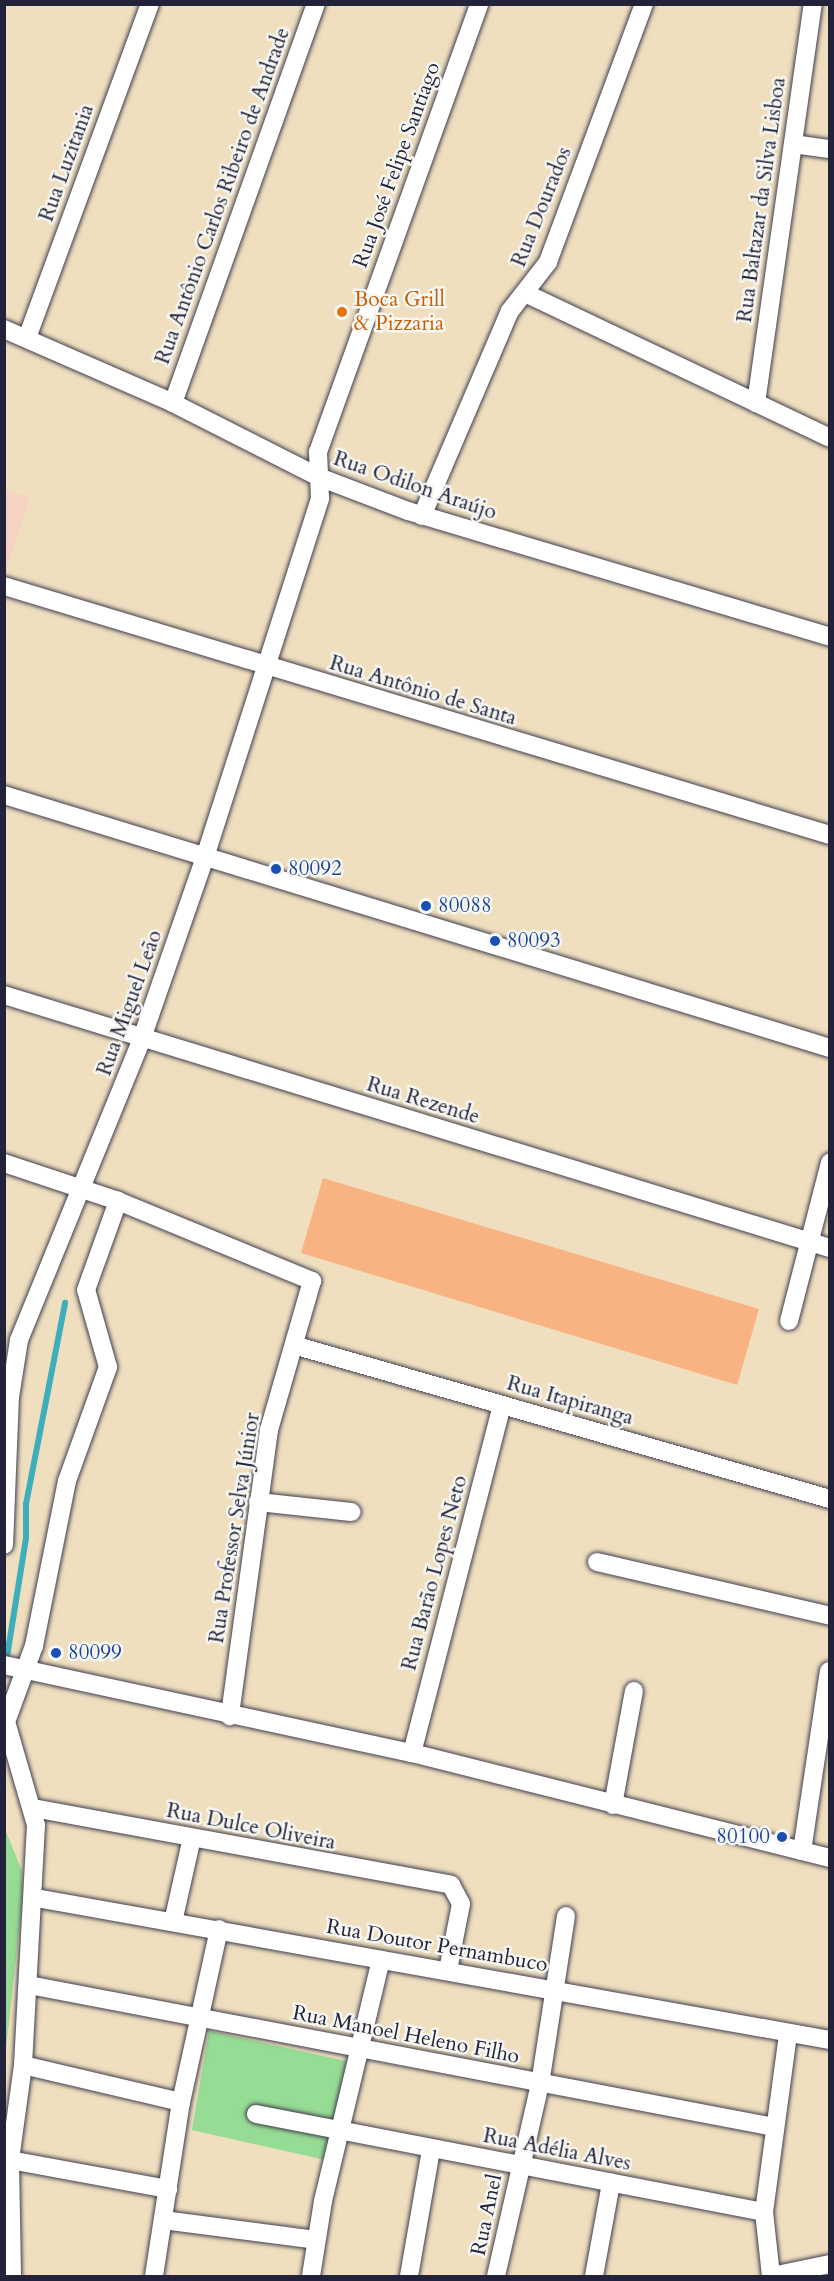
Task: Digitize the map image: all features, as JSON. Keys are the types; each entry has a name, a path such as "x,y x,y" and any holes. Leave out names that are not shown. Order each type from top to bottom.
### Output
{"street":[{"name":"Rua Luzitania","path":"27,338 150,4"},
{"name":"Rua Antônio Carlos Ribeiro de Andrade","path":"173,403 316,4"},
{"name":"Rua José Felipe Santiago","path":"319,477 318,452 479,4"},
{"name":"Rua Dourados","path":"422,516 510,311 526,294 548,262 644,4"},
{"name":"Rua Baltazar da Silva Lisboa","path":"756,403 813,4"},
{"path":"793,144 830,149"},
{"path":"526,294 830,438"},
{"name":"Rua Odilon Araújo","path":"4,329 173,403 319,477 422,516 830,637"},
{"name":"Rua Miguel Leão","path":"4,1545 7,1420 19,1340 84,1188 142,1038 206,857 268,668 320,498 319,477"},
{"name":"Rua Antônio de Santa","path":"4,586 268,668 830,835"},
{"path":"4,795 830,1048"},
{"name":"Rua Rezende","path":"4,995 830,1248"},
{"path":"789,1321 806,1242 830,1162"},
{"path":"4,1163 118,1201 86,1290 108,1367 67,1481 6,1722 33,1808 36,1898 23,2065 10,2160 12,2277"},
{"name":"Rua Professor Selva Júnior","path":"118,1201 312,1281 297,1346 269,1430 230,1716"},
{"name":"Rua Itapiranga","path":"297,1346 830,1499"},
{"name":"Rua Barão Lopes Neto","path":"412,1753 502,1405"},
{"path":"258,1502 351,1512"},
{"path":"597,1562 830,1616"},
{"path":"18,1669 412,1753 830,1858"},
{"path":"802,1851 829,1671"},
{"path":"613,1805 634,1691"},
{"name":"Rua Dulce Oliveira","path":"33,1808 451,1885 458,1893 448,1970"},
{"path":"173,1922 192,1838"},
{"name":"Rua Doutor Pernambuco","path":"36,1898 830,2040"},
{"name":"Rua Anel","path":"496,2277 540,2084 566,1916"},
{"path":"154,2277 181,2102 197,2016 219,1929"},
{"path":"311,2277 316,2240 381,1960"},
{"name":"Rua Manoel Heleno Filho","path":"29,1985 197,2016 359,2052 774,2127"},
{"path":"788,2034 764,2212 772,2277 830,2264"},
{"path":"23,2065 181,2102"},
{"name":"Rua Adélia Alves","path":"256,2114 341,2134 764,2212"},
{"path":"409,2277 431,2150"},
{"path":"10,2160 168,2189"},
{"path":"594,2277 611,2183"},
{"path":"163,2220 316,2240"}],"shaded area":[{"path":"6,491 30,497 6,571 4,497"}],"green space":[{"path":"5,1829 22,1871 23,1895 5,2058"},
{"path":"209,2031 355,2063 330,2161 192,2130"}],"building":[{"path":"323,1178 759,1309 737,1385 301,1253"}],"waterway":[{"path":"6,1663 26,1538 26,1504 65,1303"}],"place":[{"name":"Boca Grill & Pizzaria","path":"342,312"},
{"name":"80092","path":"276,869"},
{"name":"80088","path":"426,906"},
{"name":"80093","path":"495,941"},
{"name":"80099","path":"56,1653"},
{"name":"80100","path":"782,1837"}]}
